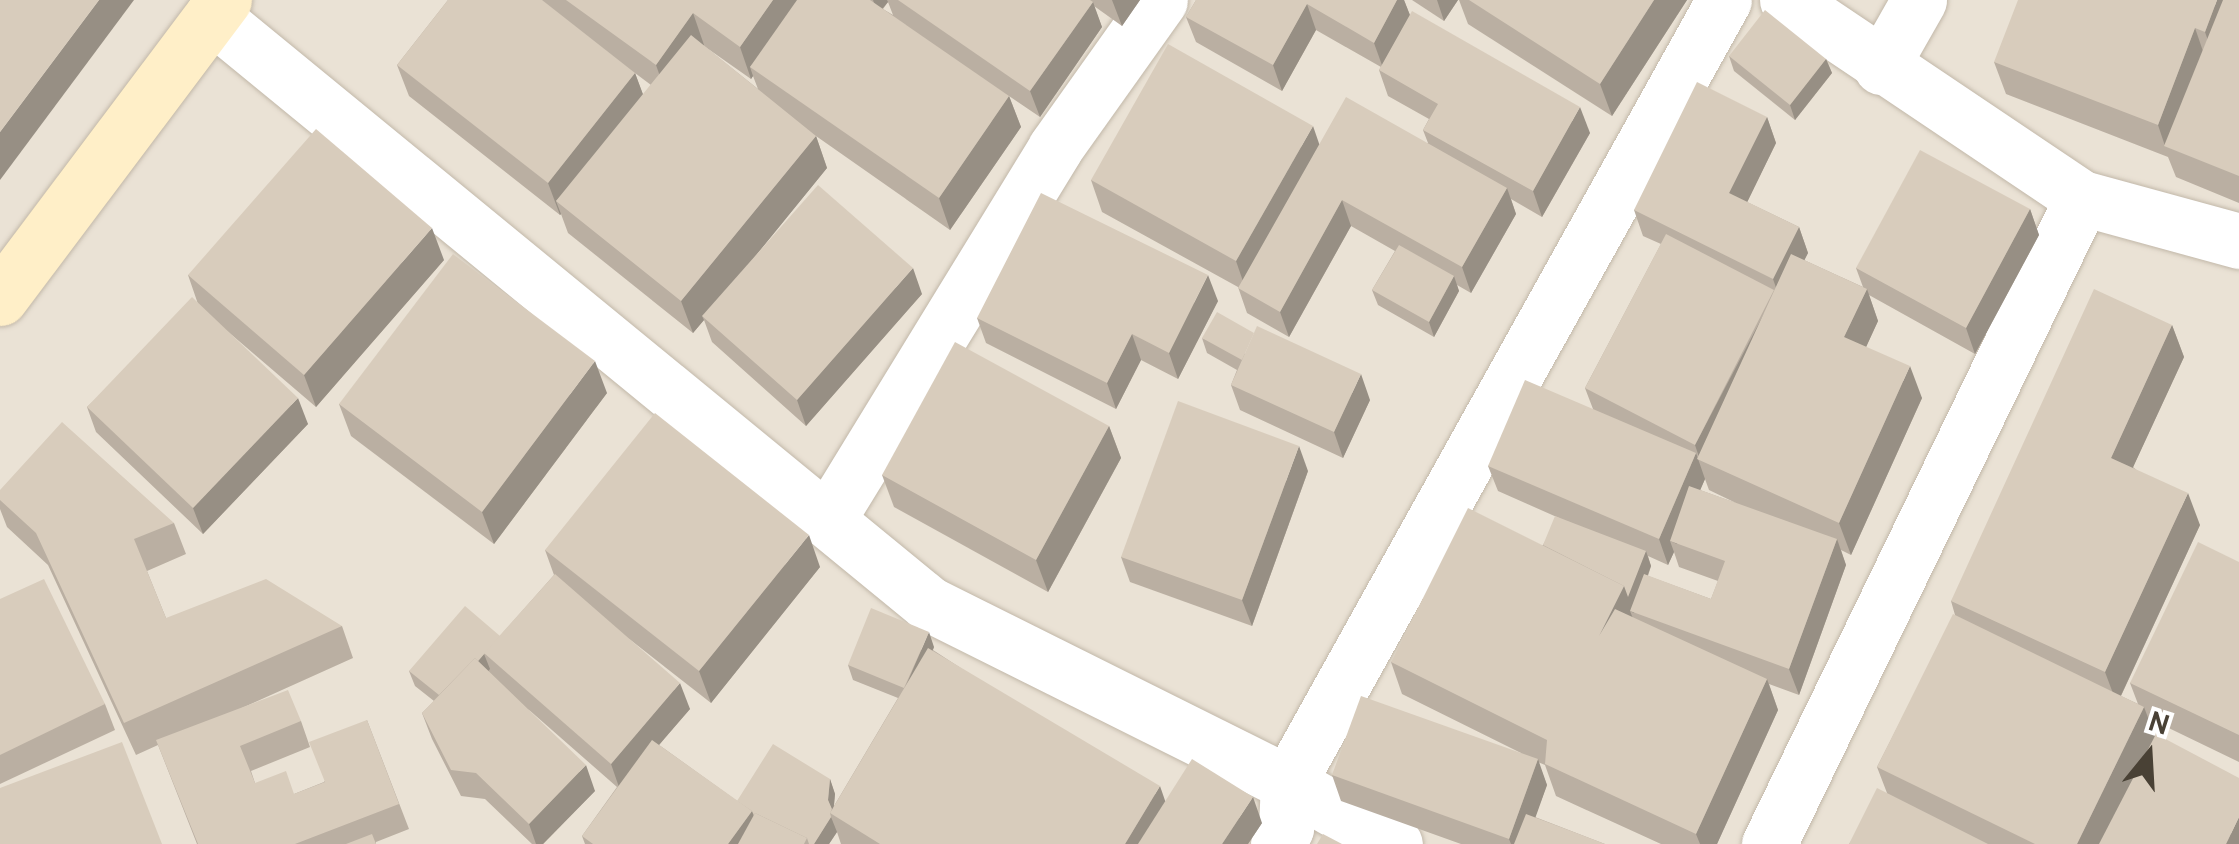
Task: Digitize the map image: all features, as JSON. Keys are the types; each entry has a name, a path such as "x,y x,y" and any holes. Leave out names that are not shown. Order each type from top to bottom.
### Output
{"street":[{"path":"828,519 1055,148 1160,0"},
{"path":"1278,844 1286,828 1288,783 1724,0"},
{"path":"1786,0 1881,68 2082,198 2239,241"},
{"path":"1881,68 1919,0"},
{"path":"0,298 218,8 929,604 1288,783 1396,844"},
{"path":"1769,844 2082,198"}],"shaded area":[{"path":"0,0 2239,0 2239,844 0,844"}],"building":[{"path":"0,0 99,0 0,132"},
{"path":"448,0 542,0 635,73 548,183 397,65"},
{"path":"566,0 773,0 740,47 693,13 656,65"},
{"path":"797,0 870,0 1009,96 939,198 750,67"},
{"path":"898,0 1090,0 1093,2 1030,91"},
{"path":"1196,0 1397,0 1374,43 1307,4 1273,65 1186,17"},
{"path":"1469,0 1654,0 1600,84"},
{"path":"2018,0 2217,0 2205,32 2195,28 2158,125 1994,62"},
{"path":"2223,0 2239,0 2239,176 2164,146"},
{"path":"1765,10 1826,59 1790,105 1729,56"},
{"path":"1412,11 1580,107 1533,191 1423,130 1438,104 1379,70"},
{"path":"691,35 816,136 681,301 556,201"},
{"path":"1168,44 1313,126 1236,261 1091,180"},
{"path":"1697,82 1767,117 1729,193 1799,227 1773,279 1634,210"},
{"path":"1346,97 1507,188 1462,267 1342,200 1280,312 1238,288"},
{"path":"316,129 432,228 304,375 188,275"},
{"path":"1920,150 2030,209 1966,328 1856,268"},
{"path":"818,185 913,268 797,400 702,316"},
{"path":"1041,193 1208,275 1169,353 1132,334 1107,383 977,318"},
{"path":"1666,234 1774,290 1695,445 1585,388"},
{"path":"1399,245 1454,276 1429,322 1372,290"},
{"path":"453,254 595,361 482,512 339,404"},
{"path":"1791,254 1867,289 1844,337 1910,366 1839,523 1697,459"},
{"path":"2094,289 2172,325 2111,458 2188,493 2105,672 1951,601"},
{"path":"192,297 298,398 193,508 87,407"},
{"path":"1217,312 1254,333 1242,360 1202,338"},
{"path":"1257,326 1361,374 1334,432 1231,385"},
{"path":"955,342 1109,426 1036,560 882,475"},
{"path":"1525,380 1696,453 1659,539 1488,466"},
{"path":"1178,401 1299,446 1242,600 1121,557"},
{"path":"655,413 809,535 699,671 545,550"},
{"path":"62,422 174,523 134,539 166,618 266,579 342,626 124,723 36,533 0,500 0,490"},
{"path":"1689,486 1837,539 1789,669 1630,611 1644,574 1711,599 1725,561 1670,541"},
{"path":"1468,508 1624,586 1599,636 1615,609 1767,679 1696,834 1545,764 1547,740 1391,662"},
{"path":"1555,516 1646,551 1628,597 1624,586 1543,545"},
{"path":"2198,542 2239,562 2239,735 2130,683"},
{"path":"555,574 680,683 611,764 484,653"},
{"path":"44,579 105,704 0,755 0,599"},
{"path":"465,606 500,636 439,695 409,671"},
{"path":"871,608 929,632 904,688 848,665"},
{"path":"1953,614 2144,707 2077,844 2035,844 1877,767"},
{"path":"928,648 1160,786 1125,844 880,844 830,813"},
{"path":"475,658 586,765 529,824 476,773 451,770 422,713"},
{"path":"288,690 301,721 240,746 255,783 286,771 294,794 325,782 309,742 367,720 399,804 295,844 198,844 156,740"},
{"path":"1361,696 1538,759 1509,839 1332,775"},
{"path":"2156,734 2239,778 2239,817 2226,844 2099,844"},
{"path":"652,740 752,811 728,844 593,844 582,836"},
{"path":"122,742 162,844 0,844 0,788"},
{"path":"773,744 830,779 831,817 814,844 754,815 737,801"},
{"path":"1192,759 1253,797 1222,844 1138,844"},
{"path":"1877,788 1988,844 1849,844"},
{"path":"755,813 807,838 804,844 738,844"},
{"path":"1526,814 1605,844 1514,844"},
{"path":"372,834 376,844 346,844"},
{"path":"1323,834 1342,844 1317,844"}]}
